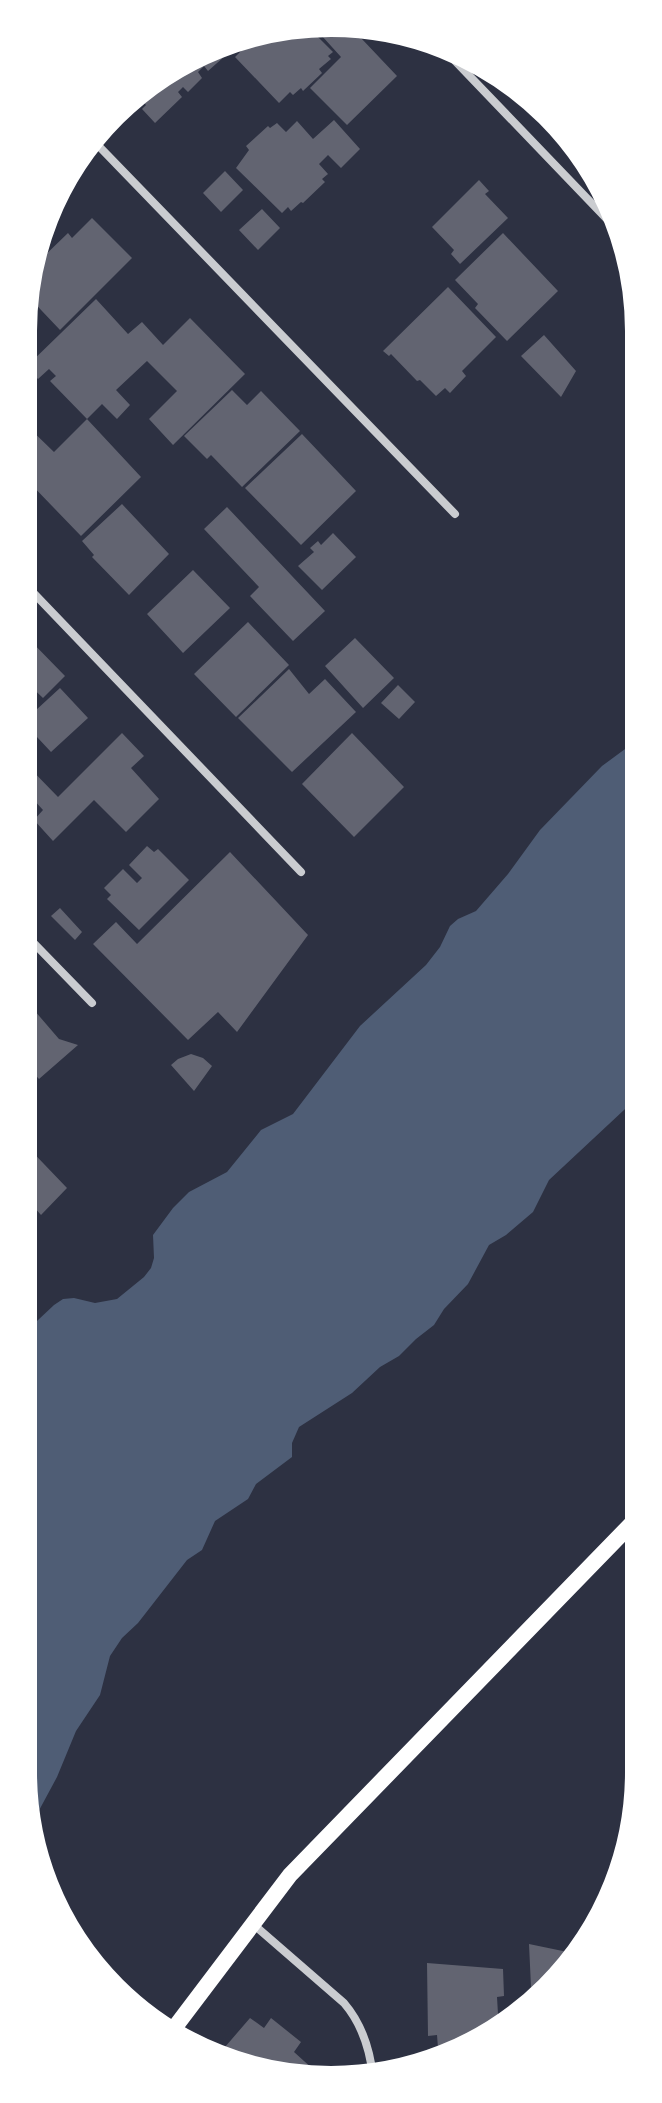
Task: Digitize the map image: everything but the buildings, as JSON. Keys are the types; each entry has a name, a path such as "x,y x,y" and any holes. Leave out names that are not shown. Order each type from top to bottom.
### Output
{"main road":[{"path":"175,2027 290,1875 630,1525"}],"street":[{"path":"453,58 608,221"},
{"path":"97,145 455,514"},
{"path":"32,591 301,872"},
{"path":"32,941 92,1003"},
{"path":"253,1923 357,2018 365,2037 371,2068"}],"water":[{"path":"630,745 630,1104 549,1180 533,1212 489,1245 468,1284 444,1309 434,1325 352,1393 299,1427 292,1443 292,1457 256,1484 248,1499 215,1521 202,1550 187,1560 110,1656 100,1695 76,1731 57,1777 36,1816 32,1772 32,1333 37,1321 63,1299 95,1303 117,1299 144,1277 154,1258 153,1235 173,1208 189,1192 227,1172 261,1130 293,1114 360,1026 426,965 440,947 450,926 476,911 540,830 602,766"}]}
